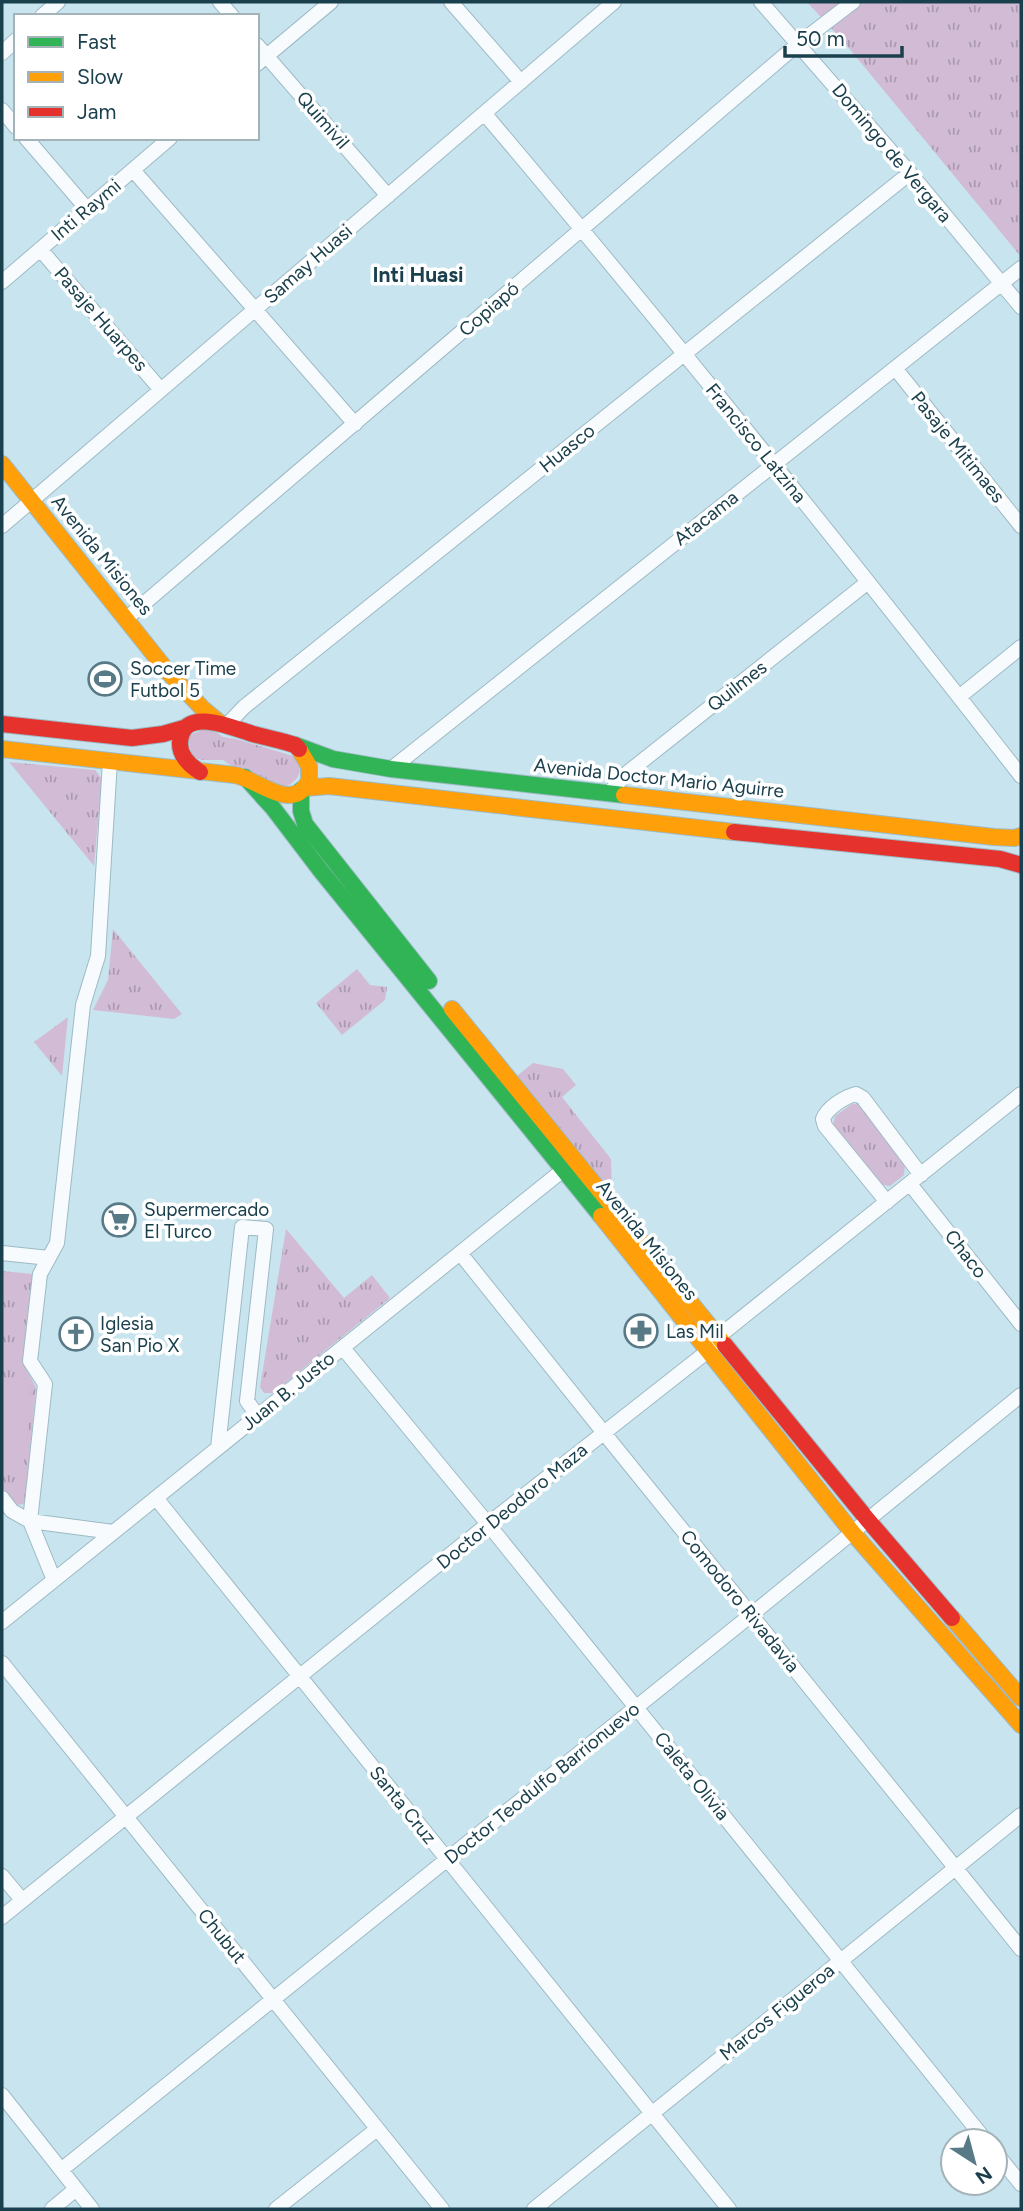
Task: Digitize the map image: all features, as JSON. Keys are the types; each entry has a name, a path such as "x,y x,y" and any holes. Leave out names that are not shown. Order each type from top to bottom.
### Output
{"main road":[{"name":"Avenida Misiones","path":"2,464 168,672 203,709 224,725"},
{"name":"Avenida Misiones","path":"168,672 184,709 184,727 180,743 182,755 190,766 200,772"},
{"path":"2,724 132,738 163,734 197,722 224,725"},
{"name":"Avenida Doctor Mario Aguirre","path":"224,725 333,759 391,769 994,837 1021,836"},
{"name":"Avenida Misiones","path":"295,745 305,755 310,766 309,779 303,789 301,811 305,824 569,1165 708,1351 852,1532 1021,1725"},
{"path":"2,749 245,777 279,794 292,795 303,789 328,786 1000,859 1021,864 1021,842"},
{"name":"Avenida Misiones","path":"245,777 279,815 321,871 1021,1698"}],"street":[{"path":"44,14 58,2"},
{"path":"261,55 331,2"},
{"path":"452,2 521,82"},
{"name":"Samay Huasi","path":"2,526 614,2"},
{"name":"Domingo de Vergara","path":"761,2 910,173 1021,307"},
{"name":"Copiapó","path":"127,618 798,44 853,2"},
{"name":"Quimivil","path":"261,55 388,196"},
{"path":"2,110 14,125"},
{"name":"Francisco Latzina","path":"484,113 583,229 1021,776"},
{"path":"28,140 87,209"},
{"name":"Inti Raymi","path":"2,282 168,140"},
{"path":"133,170 355,424"},
{"name":"Huasco","path":"224,725 910,173"},
{"name":"Pasaje Huarpes","path":"40,249 161,390"},
{"name":"Atacama","path":"391,769 1021,268"},
{"name":"Pasaje Mitimaes","path":"895,368 1021,526"},
{"name":"Quilmes","path":"609,793 627,773 868,582"},
{"path":"959,697 1021,647"},
{"path":"54,1580 30,1521 45,1384 30,1361 40,1274 57,1243 83,1005 98,956 110,761"},
{"name":"Chaco","path":"887,1202 825,1126 825,1114 848,1096 856,1094 863,1098 915,1180 1021,1324"},
{"name":"Doctor Deodoro Maza","path":"2,1917 488,1524 708,1351 718,1337 1021,1094"},
{"name":"Juan B. Justo","path":"2,1622 569,1165"},
{"path":"218,1448 242,1227 266,1229 247,1401 258,1416"},
{"name":"Comodoro Rivadavia","path":"460,1253 1021,1949"},
{"path":"2,1254 49,1258"},
{"name":"Caleta Olivia","path":"343,1348 975,2127"},
{"name":"Doctor Teodulfo Barrionuevo","path":"61,2170 1021,1395"},
{"path":"2,1498 12,1511 30,1521 113,1532"},
{"name":"Santa Cruz","path":"156,1498 729,2209"},
{"name":"Chubut","path":"2,1663 442,2209"},
{"name":"Marcos Figueroa","path":"534,2209 1021,1815"},
{"path":"2,1876 22,1900"},
{"path":"2,2095 92,2209"},
{"path":"276,2209 377,2129"},
{"path":"1009,2169 1021,2184"},
{"path":"52,2209 76,2189"}],"green space":[{"path":"807,2 1021,2 1021,257 843,41"},
{"path":"209,727 223,737 293,756 300,769 297,778 285,787 223,760 201,760 192,755 188,740 190,735"},
{"path":"9,762 95,770 102,779 94,866"},
{"path":"113,929 182,1014 174,1019 93,1010 108,980"},
{"path":"357,969 370,985 387,987 385,1000 342,1035 316,1003"},
{"path":"68,1017 62,1076 34,1042"},
{"path":"533,1063 563,1069 576,1085 562,1097 611,1159 612,1195 517,1076"},
{"path":"852,1104 861,1104 905,1165 904,1175 890,1186 879,1184 833,1125 835,1116"},
{"path":"286,1229 344,1298 372,1275 390,1298 273,1393 264,1393 260,1387"},
{"path":"2,1271 33,1274 23,1362 36,1388 25,1504 16,1505 2,1487"},
{"path":"2,1385 31,1388 25,1456 2,1454"}],"traffic: fast":[{"path":"295,745 333,759 391,769 624,795"},
{"path":"245,777 273,808 601,1216"},
{"path":"301,790 301,811 305,824 429,981"}],"traffic: slow":[{"path":"2,464 168,672 221,724"},
{"path":"2,749 235,775 284,795 294,795 309,781 309,766 299,749"},
{"path":"304,788 329,786 734,832"},
{"path":"624,795 994,837 1021,836"},
{"path":"452,1009 725,1345"},
{"path":"601,1216 852,1532 1021,1725"},
{"path":"952,1618 1021,1698"}],"traffic: jam":[{"path":"2,724 132,738 184,728"},
{"path":"200,772 181,752 183,731 190,724 222,724 295,745 299,749"},
{"path":"734,832 1000,859 1021,865"},
{"path":"725,1345 952,1618"}],"place":[{"name":"Soccer Time Futbol 5","path":"105,679"},
{"name":"Supermercado El Turco","path":"119,1220"},
{"name":"Las Mil","path":"641,1331"},
{"name":"Iglesia San Pio X","path":"76,1334"}],"district":[{"name":"Inti Huasi","path":"418,274"}]}
